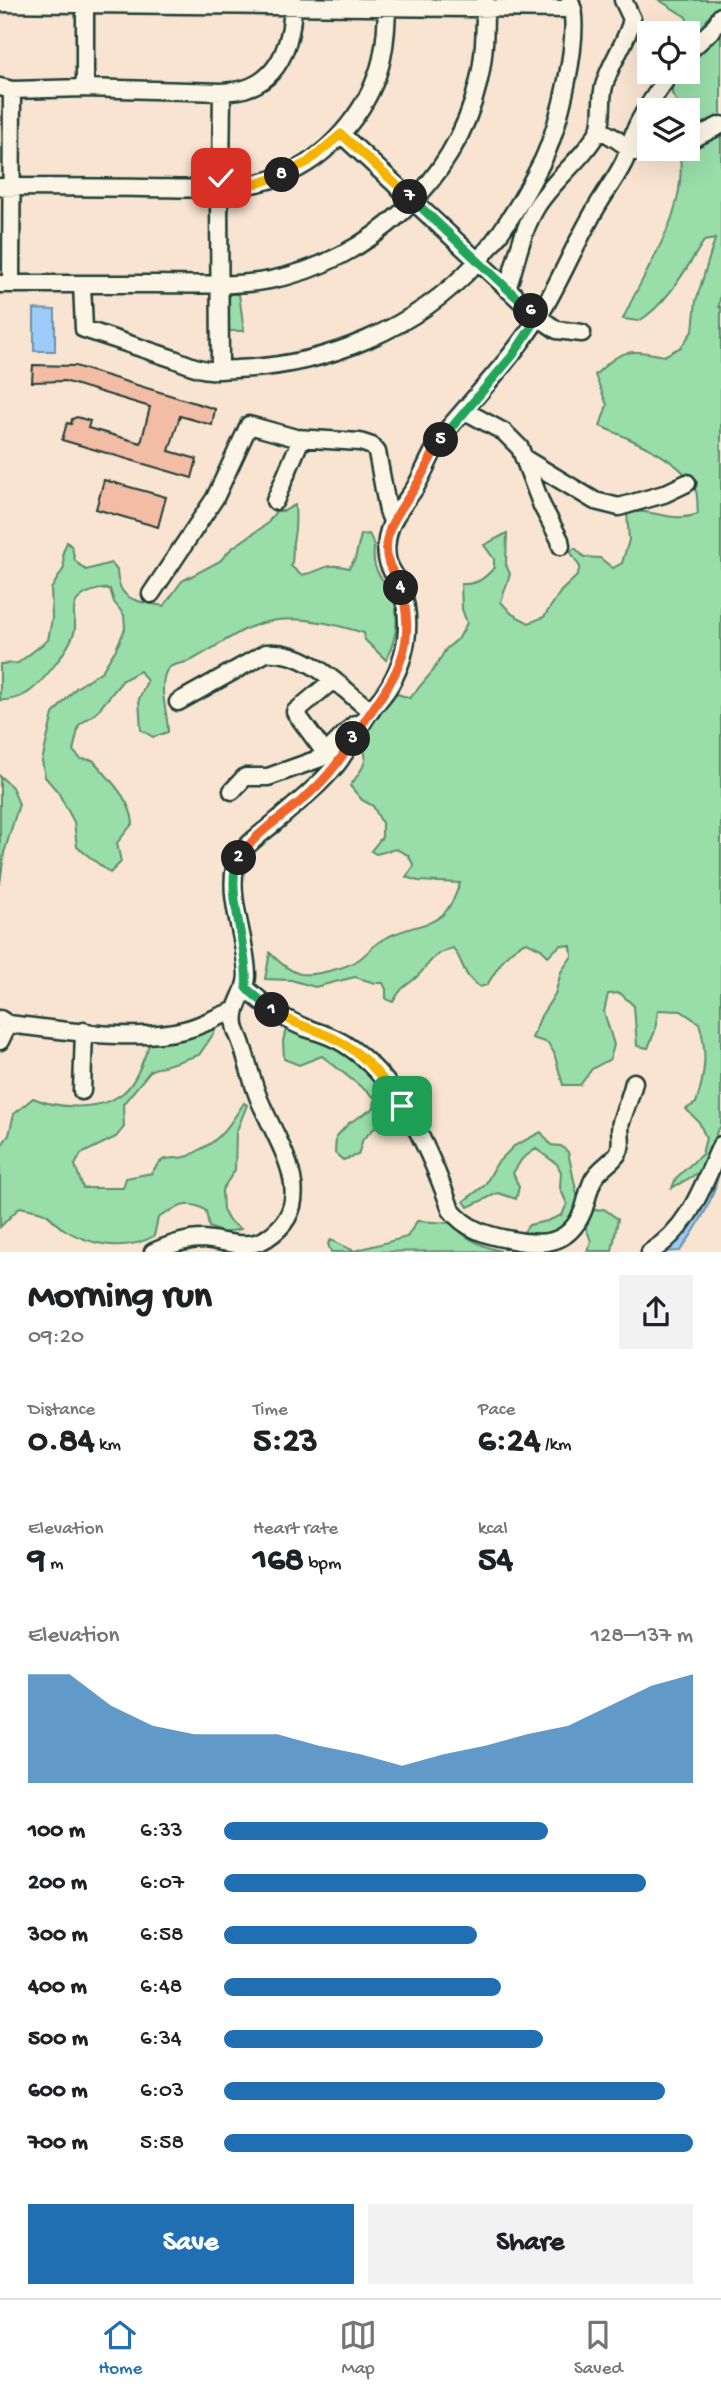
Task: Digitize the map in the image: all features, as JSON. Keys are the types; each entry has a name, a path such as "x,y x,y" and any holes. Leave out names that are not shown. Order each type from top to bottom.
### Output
{"street":[{"path":"0,3 74,4 74,0"},
{"path":"507,289 525,227 536,207 561,174 590,146 599,130 603,120 603,86 632,19 623,0"},
{"path":"293,3 291,38 285,54 274,70 260,82 244,89 222,92 6,88 5,284 220,285 267,280 299,273 331,261 362,244 414,201 443,166 464,125 478,86 485,47 485,4"},
{"path":"82,284 84,329 209,370 287,365 326,355 370,339 428,304 453,285 477,262 508,223 533,181 549,146 562,105 571,51 571,4 85,4 85,88"},
{"path":"6,187 220,188 259,183 291,172 323,152 341,134 364,102 381,61 387,4"},
{"path":"700,41 713,29 721,16"},
{"path":"153,1251 176,1242 200,1239 231,1243 260,1242 286,1222 293,1196 291,1172 281,1143 261,1105 235,1028 234,1011 246,988 246,964 234,877 236,863 250,843 309,794 339,762 370,712 388,690 406,648 407,626 405,601 399,581 389,565 386,549 392,521 445,433 513,355 538,317 629,150 642,114 663,84"},
{"path":"220,369 222,92"},
{"path":"700,135 721,125"},
{"path":"599,130 629,150 637,152"},
{"path":"341,134 538,317 557,330 582,333"},
{"path":"464,411 514,440 527,460 542,506 561,546"},
{"path":"151,594 215,498 249,425 301,439 360,442 372,446 377,452 392,521"},
{"path":"275,501 301,439"},
{"path":"527,460 595,501 619,507 664,494 687,483"},
{"path":"178,702 266,653 285,653 313,665 370,712"},
{"path":"326,754 295,712 332,681"},
{"path":"232,791 245,777 275,775 326,754 353,725 370,712"},
{"path":"246,988 278,1014 342,1043 370,1064 383,1077 412,1122 452,1210 460,1221 480,1232 502,1238 544,1243 558,1240 572,1230 578,1222 599,1169 616,1157 621,1147 620,1124 634,1082"},
{"path":"0,1041 4,1021 83,1031 164,1034 187,1030 234,1011"},
{"path":"82,1091 83,1031"},
{"path":"650,1251 673,1236 692,1209 721,1145"}],"green space":[{"path":"659,0 721,0 721,1126 716,1133 717,1144 711,1161 698,1173 672,1188 676,1178 702,1154 706,1138 699,1122 686,1109 696,1103 702,1083 704,1044 699,1023 681,1011 658,1010 655,1031 648,1048 637,1046 634,1006 620,993 608,994 604,1012 614,1045 610,1059 592,1069 580,1085 563,1085 554,1053 548,1043 532,1038 541,1016 555,994 561,972 572,956 571,946 561,945 548,956 527,942 520,945 504,959 487,985 480,987 467,974 453,948 438,954 401,990 393,1002 386,999 383,983 355,977 315,987 291,980 265,979 270,953 288,968 301,974 338,968 358,960 386,938 434,921 448,909 454,898 460,883 418,881 406,877 414,866 408,855 396,849 376,854 371,851 382,837 382,823 373,806 362,800 350,786 365,761 362,744 379,711 394,693 410,698 433,671 446,649 459,638 467,623 462,609 461,584 479,580 494,568 494,559 484,545 507,533 506,565 510,574 501,602 512,614 529,623 544,617 561,591 577,576 580,567 570,551 575,548 584,557 600,558 613,568 622,563 629,540 627,513 645,512 679,517 698,514 696,491 680,469 654,451 600,426 607,405 595,375 612,360 626,353 642,352 664,356 681,347 693,330 696,301 715,239 704,241 675,285 649,314 639,321 623,319 672,216 678,194 680,161 700,161 700,98 674,98 672,94 672,84 700,84 700,21 687,21 686,17"},
{"path":"228,294 239,294 244,331 224,331 223,300"},
{"path":"295,505 291,566 301,575 328,566 349,568 355,559 361,535 369,534 375,566 396,608 396,631 386,660 365,640 364,633 306,620 262,623 248,628 192,660 167,670 163,688 168,732 153,737 141,730 139,699 147,681 140,671 123,680 96,713 79,725 73,751 81,759 93,760 118,789 131,814 133,823 117,843 121,862 110,873 77,847 74,822 58,792 45,777 42,761 53,714 76,688 102,671 125,629 124,615 114,602 110,589 92,591 76,602 73,636 47,674 26,694 0,700 0,664 18,663 48,640 52,619 51,589 64,568 63,552 67,542 72,547 75,561 86,570 111,563 117,570 118,581 125,594 138,601 164,606 182,581 220,561 232,548 267,524 276,511 284,511"},
{"path":"0,776 12,787 19,804 4,853 0,884"},
{"path":"217,1022 214,1033 199,1055 151,1070 123,1104 124,1127 116,1137 81,1154 75,1165 83,1188 123,1188 126,1178 152,1173 160,1162 168,1158 189,1156 214,1141 244,1103 247,1105 236,1133 235,1170 222,1190 223,1210 229,1221 241,1229 223,1233 209,1227 206,1211 194,1205 176,1208 158,1218 154,1236 132,1244 96,1243 60,1227 46,1214 20,1207 0,1227 0,1143 9,1135 14,1114 33,1098 66,1106 91,1105 114,1099 132,1083 149,1045"},
{"path":"292,1027 346,1052 390,1094 395,1109 363,1139 358,1155 343,1160 335,1153 336,1137 349,1123 374,1108 375,1098 322,1056 299,1065 284,1059 283,1041 286,1028"},
{"path":"541,1132 551,1145 561,1146 568,1152 579,1204 589,1211 604,1209 618,1219 612,1251 587,1251 591,1241 584,1223 547,1236 523,1233 529,1225 562,1215 567,1204 560,1188 561,1172 557,1164 536,1149 522,1159 513,1173 519,1187 516,1199 498,1193 468,1207 464,1201 485,1185 497,1163 514,1146"},
{"path":"417,1221 450,1223 473,1241 501,1251 331,1252 328,1244 331,1240 354,1251 407,1237"}],"water":[{"path":"34,309 55,310 55,351 34,351"},
{"path":"721,1152 714,1192 695,1229 680,1251 661,1252"}],"building":[{"path":"33,365 75,366 215,409 212,425 180,416 169,451 197,459 192,478 62,440 67,423 71,424 72,419 77,417 90,421 88,428 141,443 150,407 64,381 32,382"},
{"path":"104,480 166,497 158,527 96,509"}],"route":[{"path":"221,178 220,188 259,183 291,172 323,152 341,134 538,317 513,355 445,433 392,521 386,549 389,565 399,581 405,601 407,626 406,648 388,690 367,717 339,762 309,794 250,843 236,863 236,904 246,964 246,988 278,1014 303,1027 324,1033 356,1052 383,1077 402,1106"}]}
